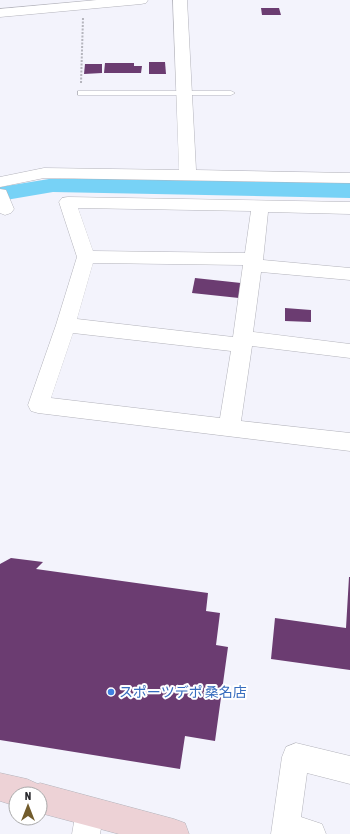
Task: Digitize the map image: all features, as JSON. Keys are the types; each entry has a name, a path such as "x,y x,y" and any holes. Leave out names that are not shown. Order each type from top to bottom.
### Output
{"street":[{"path":"0,13 141,0"},
{"path":"180,0 188,175"},
{"path":"0,182 44,173 350,178"},
{"path":"350,208 68,202 86,257 66,325 38,405 350,442"},
{"path":"229,428 243,342 260,205"},
{"path":"86,257 254,262 350,274"},
{"path":"66,325 350,351"},
{"path":"295,832 296,757 350,770"},
{"path":"48,802 88,822 174,834"}],"lane":[{"path":"81,93 231,93"}],"path":[{"path":"81,93 83,5"}],"water":[{"path":"49,179 195,179 350,183 350,198 53,192 0,201 0,187"}],"building":[{"path":"261,8 279,8 281,15 262,15"},
{"path":"149,62 165,62 166,74 149,74"},
{"path":"105,63 134,63 134,66 142,66 141,73 104,73"},
{"path":"85,64 102,64 102,73 84,74"},
{"path":"195,278 241,283 239,298 192,293"},
{"path":"285,308 311,310 311,322 285,321"},
{"name":"スポーツデポ 桑名店","path":"11,558 43,562 36,569 208,593 206,611 220,613 216,645 228,647 215,741 185,736 180,769 0,740 0,564"},
{"path":"349,577 350,670 271,659 275,618 346,628"}],"place":[{"name":"スポーツデポ 桑名店","path":"111,692"}]}
